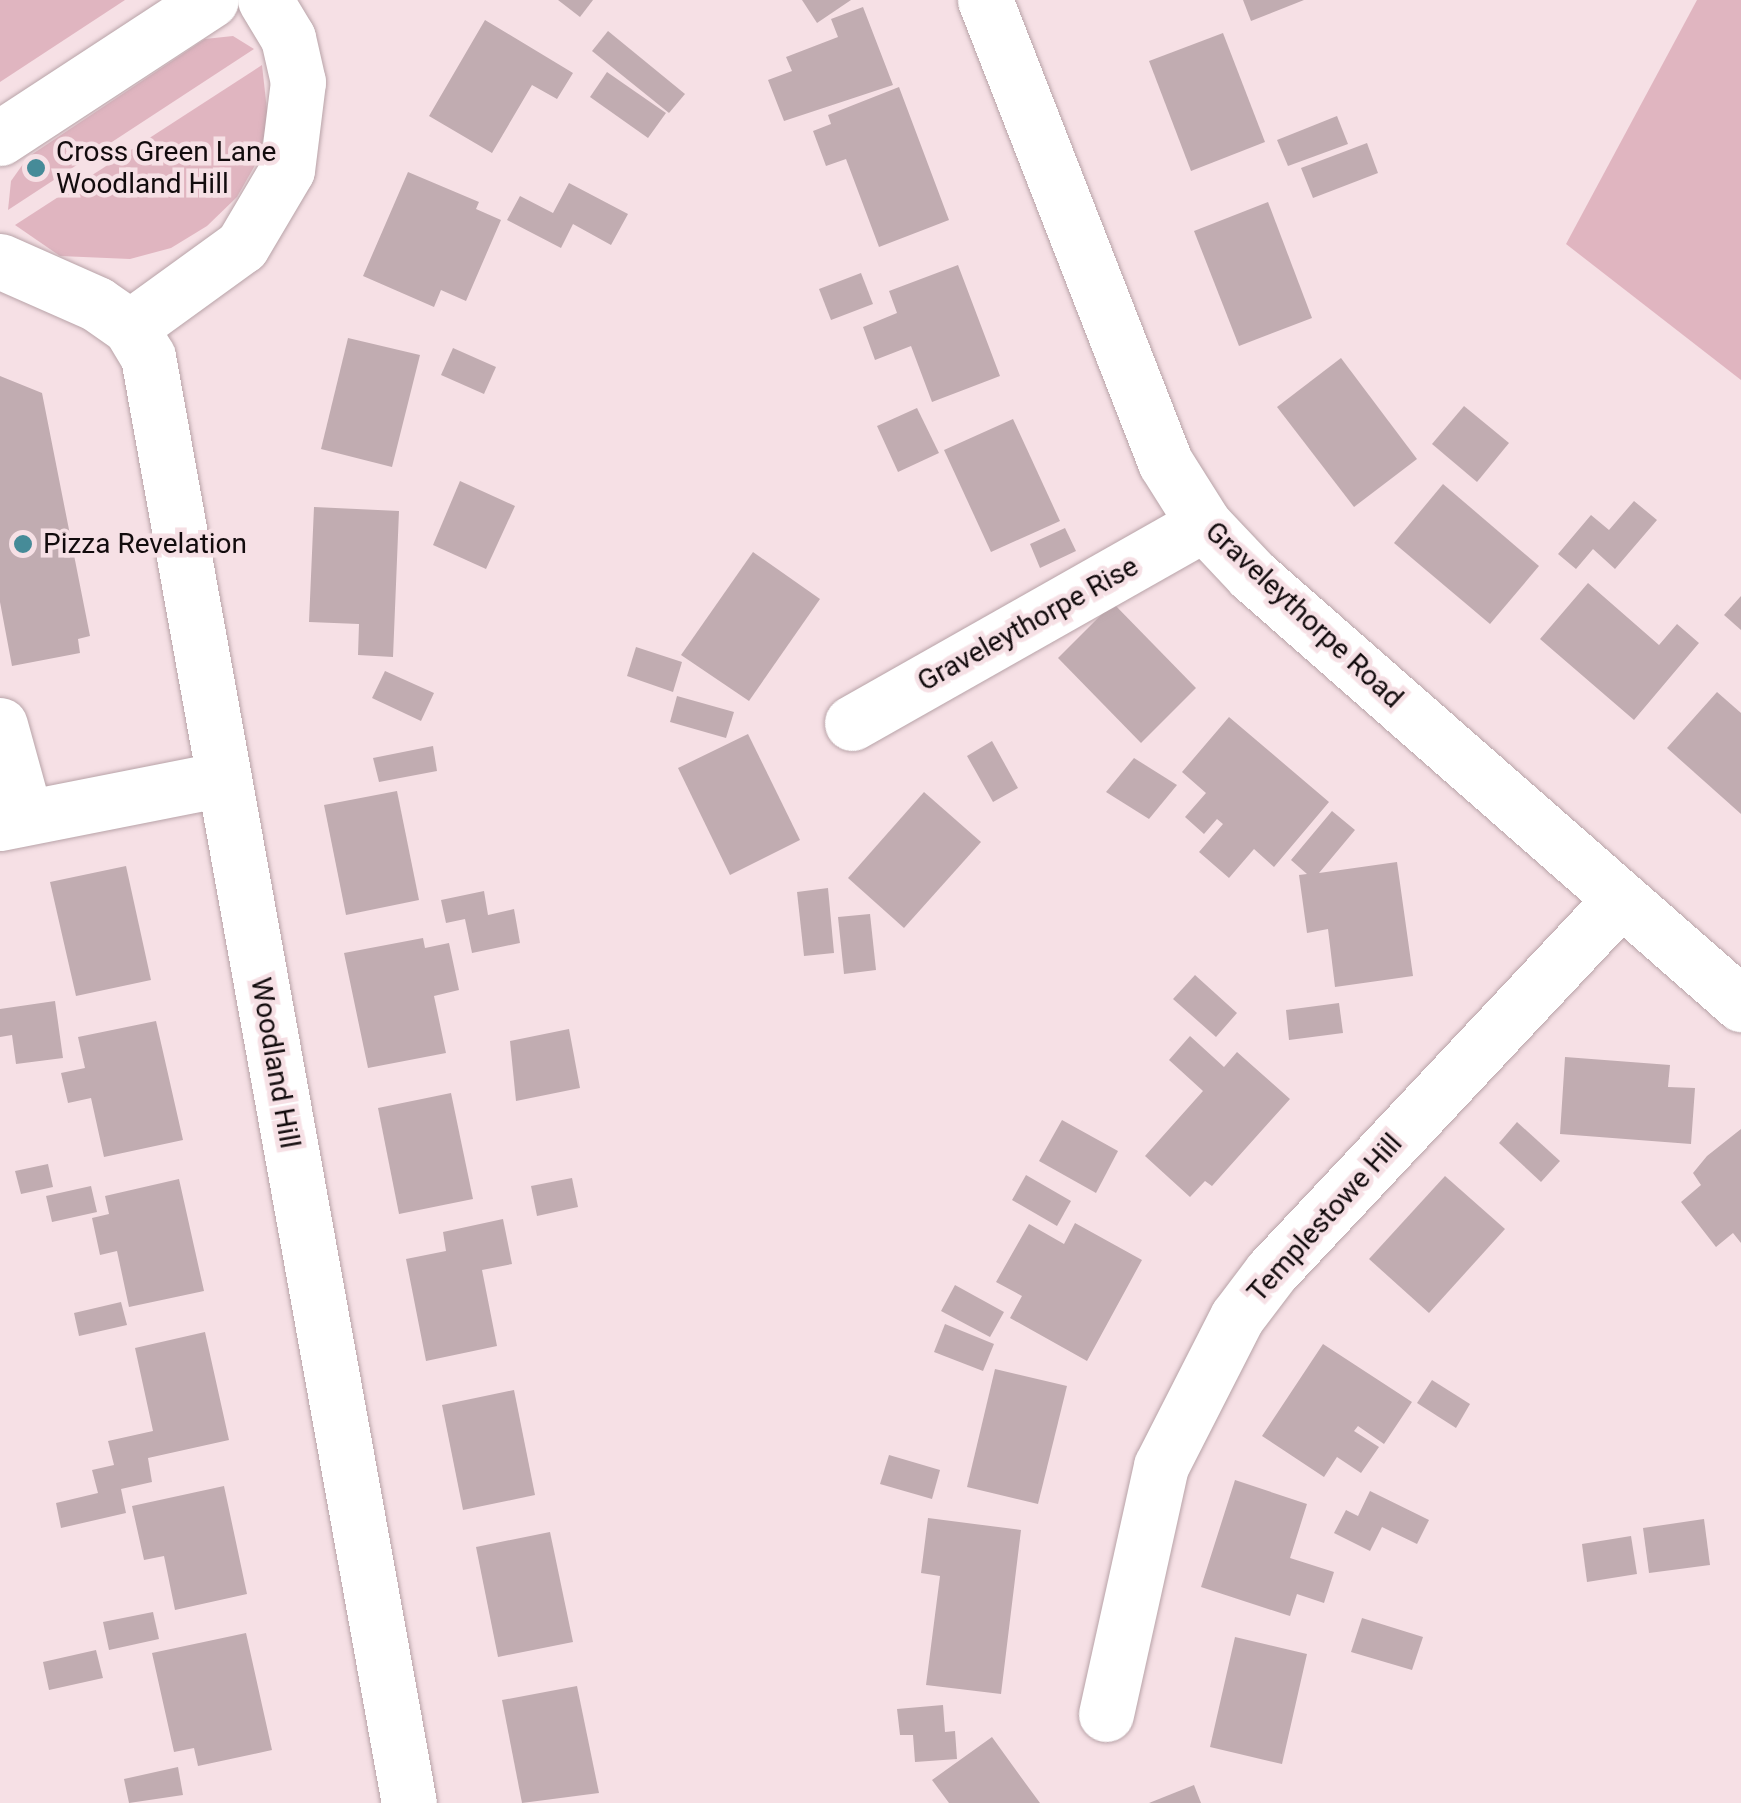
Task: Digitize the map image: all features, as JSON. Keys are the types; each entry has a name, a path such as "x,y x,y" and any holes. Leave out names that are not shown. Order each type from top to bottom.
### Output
{"street":[{"path":"0,138 211,0"},
{"path":"0,261 97,304 130,327 242,246 287,170 298,82 288,38 265,0"},
{"name":"Graveleythorpe Road","path":"985,0 1159,448 1204,524 1252,575 1741,1004"},
{"name":"Woodland Hill","path":"130,327 148,357 408,1803"},
{"name":"Graveleythorpe Rise","path":"852,723 1204,524"},
{"path":"0,725 13,820 224,779"},
{"name":"Templestowe Hill","path":"1106,1714 1161,1466 1237,1317 1271,1272 1621,900"}],"shaded area":[{"path":"0,0 125,0 0,82"},
{"path":"1697,0 1741,0 1741,380 1566,244"},
{"path":"233,36 254,49 8,210 11,181 28,157 205,39"},
{"path":"262,65 268,119 258,160 237,197 207,226 171,248 130,259 60,256 15,225"}],"building":[{"path":"558,0 593,0 580,17"},
{"path":"802,0 851,0 817,23"},
{"path":"1243,0 1304,0 1251,21"},
{"path":"863,7 893,85 784,121 768,80 792,71 786,57 838,37 831,19"},
{"path":"485,20 573,73 557,99 532,85 492,153 429,116"},
{"path":"608,31 685,94 669,113 592,51"},
{"path":"1223,33 1265,142 1191,171 1149,61"},
{"path":"607,72 666,113 648,138 590,97"},
{"path":"899,87 949,220 879,247 846,159 826,166 813,131 831,124 828,115"},
{"path":"1337,116 1348,144 1288,166 1277,140"},
{"path":"1367,143 1378,173 1313,198 1301,168"},
{"path":"408,172 479,202 476,209 501,220 466,301 441,290 434,307 363,276"},
{"path":"569,183 628,214 611,245 573,224 561,248 507,220 520,196 553,213"},
{"path":"1268,202 1312,318 1239,346 1194,231"},
{"path":"958,265 1000,376 932,402 911,346 875,360 863,327 897,313 889,291"},
{"path":"861,273 873,304 831,320 819,289"},
{"path":"348,338 420,355 392,467 321,449"},
{"path":"453,348 496,367 484,394 441,375"},
{"path":"1341,358 1417,459 1354,507 1277,407"},
{"path":"0,376 42,393 90,636 78,639 80,653 12,666 0,602"},
{"path":"1464,406 1509,443 1477,482 1432,444"},
{"path":"917,408 939,453 898,472 877,426"},
{"path":"1013,419 1060,521 991,552 944,450"},
{"path":"460,481 515,506 486,569 433,545"},
{"path":"1443,484 1539,566 1490,624 1394,543"},
{"path":"1634,501 1657,520 1615,569 1593,549 1576,569 1558,554 1591,515 1609,530"},
{"path":"314,507 399,511 393,657 358,655 359,624 309,622"},
{"path":"1065,528 1076,551 1040,568 1030,544"},
{"path":"753,552 820,599 749,701 681,655"},
{"path":"1588,583 1659,645 1677,624 1699,643 1634,720 1540,639"},
{"path":"1741,596 1741,630 1724,615"},
{"path":"1113,603 1196,688 1141,743 1058,658"},
{"path":"636,647 682,662 673,692 627,676"},
{"path":"385,671 434,693 421,721 372,698"},
{"path":"1717,692 1741,713 1741,814 1667,748"},
{"path":"677,696 734,712 726,738 670,722"},
{"path":"1229,717 1329,802 1274,867 1254,849 1229,878 1199,852 1223,824 1217,819 1204,834 1185,817 1206,793 1182,772"},
{"path":"748,734 800,840 730,875 678,768"},
{"path":"992,741 1018,788 993,802 967,756"},
{"path":"433,746 437,771 379,782 373,758"},
{"path":"1134,758 1177,785 1149,819 1106,792"},
{"path":"397,791 419,900 346,915 324,805"},
{"path":"924,792 981,842 904,928 848,878"},
{"path":"1332,811 1355,830 1319,873 1397,862 1413,976 1335,987 1328,929 1307,933 1299,875 1307,874 1291,860"},
{"path":"126,866 151,980 76,996 50,882"},
{"path":"828,888 834,953 804,956 797,892"},
{"path":"484,891 488,915 514,909 520,943 472,953 465,919 446,923 441,900"},
{"path":"870,914 876,970 844,974 838,917"},
{"path":"423,938 425,948 449,943 459,990 434,996 446,1053 368,1068 344,953"},
{"path":"1195,975 1237,1013 1216,1037 1173,999"},
{"path":"55,1001 63,1058 16,1064 12,1035 0,1037 0,1009"},
{"path":"1339,1003 1343,1033 1289,1040 1286,1010"},
{"path":"156,1021 183,1140 104,1157 91,1098 68,1103 61,1073 85,1068 78,1037"},
{"path":"569,1029 580,1088 516,1101 510,1041"},
{"path":"1190,1036 1224,1067 1237,1052 1290,1099 1212,1186 1205,1181 1190,1197 1145,1156 1203,1091 1169,1060"},
{"path":"1565,1057 1670,1065 1668,1087 1695,1088 1691,1144 1560,1134"},
{"path":"451,1093 473,1199 399,1214 378,1108"},
{"path":"1062,1120 1118,1151 1096,1193 1039,1161"},
{"path":"1517,1122 1560,1161 1541,1182 1499,1143"},
{"path":"1741,1129 1741,1243 1733,1233 1716,1247 1681,1202 1701,1185 1693,1173 1707,1156"},
{"path":"48,1164 53,1187 21,1194 15,1171"},
{"path":"1026,1175 1071,1201 1057,1226 1012,1200"},
{"path":"1445,1176 1505,1229 1429,1313 1369,1259"},
{"path":"572,1178 578,1207 537,1216 531,1186"},
{"path":"179,1179 204,1291 129,1307 117,1251 100,1255 92,1218 109,1214 105,1196"},
{"path":"91,1186 97,1212 52,1222 46,1196"},
{"path":"503,1219 512,1264 482,1270 497,1346 426,1361 406,1259 446,1251 443,1232"},
{"path":"1075,1223 1142,1260 1087,1361 1010,1318 1022,1296 996,1282 1029,1224 1064,1244"},
{"path":"955,1285 1004,1312 990,1337 941,1311"},
{"path":"121,1302 127,1325 79,1336 74,1313"},
{"path":"945,1324 994,1344 983,1371 934,1352"},
{"path":"205,1332 229,1440 148,1458 152,1482 121,1489 126,1513 61,1528 56,1503 98,1493 92,1470 114,1465 108,1441 153,1431 135,1348"},
{"path":"1323,1344 1412,1402 1384,1444 1358,1426 1354,1431 1379,1447 1361,1473 1337,1457 1324,1477 1262,1436"},
{"path":"995,1369 1067,1386 1038,1504 967,1487"},
{"path":"1432,1380 1470,1404 1456,1428 1417,1403"},
{"path":"514,1390 535,1495 463,1510 442,1405"},
{"path":"889,1455 940,1470 932,1499 880,1484"},
{"path":"1235,1480 1307,1504 1290,1558 1334,1572 1324,1603 1297,1594 1290,1616 1201,1587"},
{"path":"224,1486 247,1594 175,1610 164,1556 144,1560 132,1506"},
{"path":"1370,1491 1429,1520 1417,1544 1382,1527 1370,1551 1334,1533 1346,1510 1358,1516"},
{"path":"928,1518 1021,1530 1001,1694 926,1685 940,1576 921,1573"},
{"path":"1704,1519 1710,1565 1649,1573 1643,1528"},
{"path":"550,1532 573,1642 498,1657 476,1547"},
{"path":"1631,1536 1637,1574 1587,1582 1582,1544"},
{"path":"153,1612 159,1639 109,1650 103,1622"},
{"path":"1362,1618 1423,1637 1412,1670 1351,1652"},
{"path":"246,1633 272,1750 198,1766 194,1748 174,1752 152,1653"},
{"path":"1235,1637 1307,1654 1282,1764 1210,1747"},
{"path":"96,1650 103,1678 49,1690 43,1662"},
{"path":"577,1686 599,1793 522,1803 502,1700"},
{"path":"943,1705 945,1732 955,1731 957,1759 915,1762 913,1735 900,1735 897,1709"},
{"path":"992,1737 1040,1803 949,1803 932,1780"},
{"path":"178,1767 183,1795 129,1803 124,1779"},
{"path":"1194,1785 1201,1803 1149,1803"}],"place":[{"name":"Cross Green Lane Woodland Hill","path":"36,168"},
{"name":"Pizza Revelation","path":"23,544"}]}
